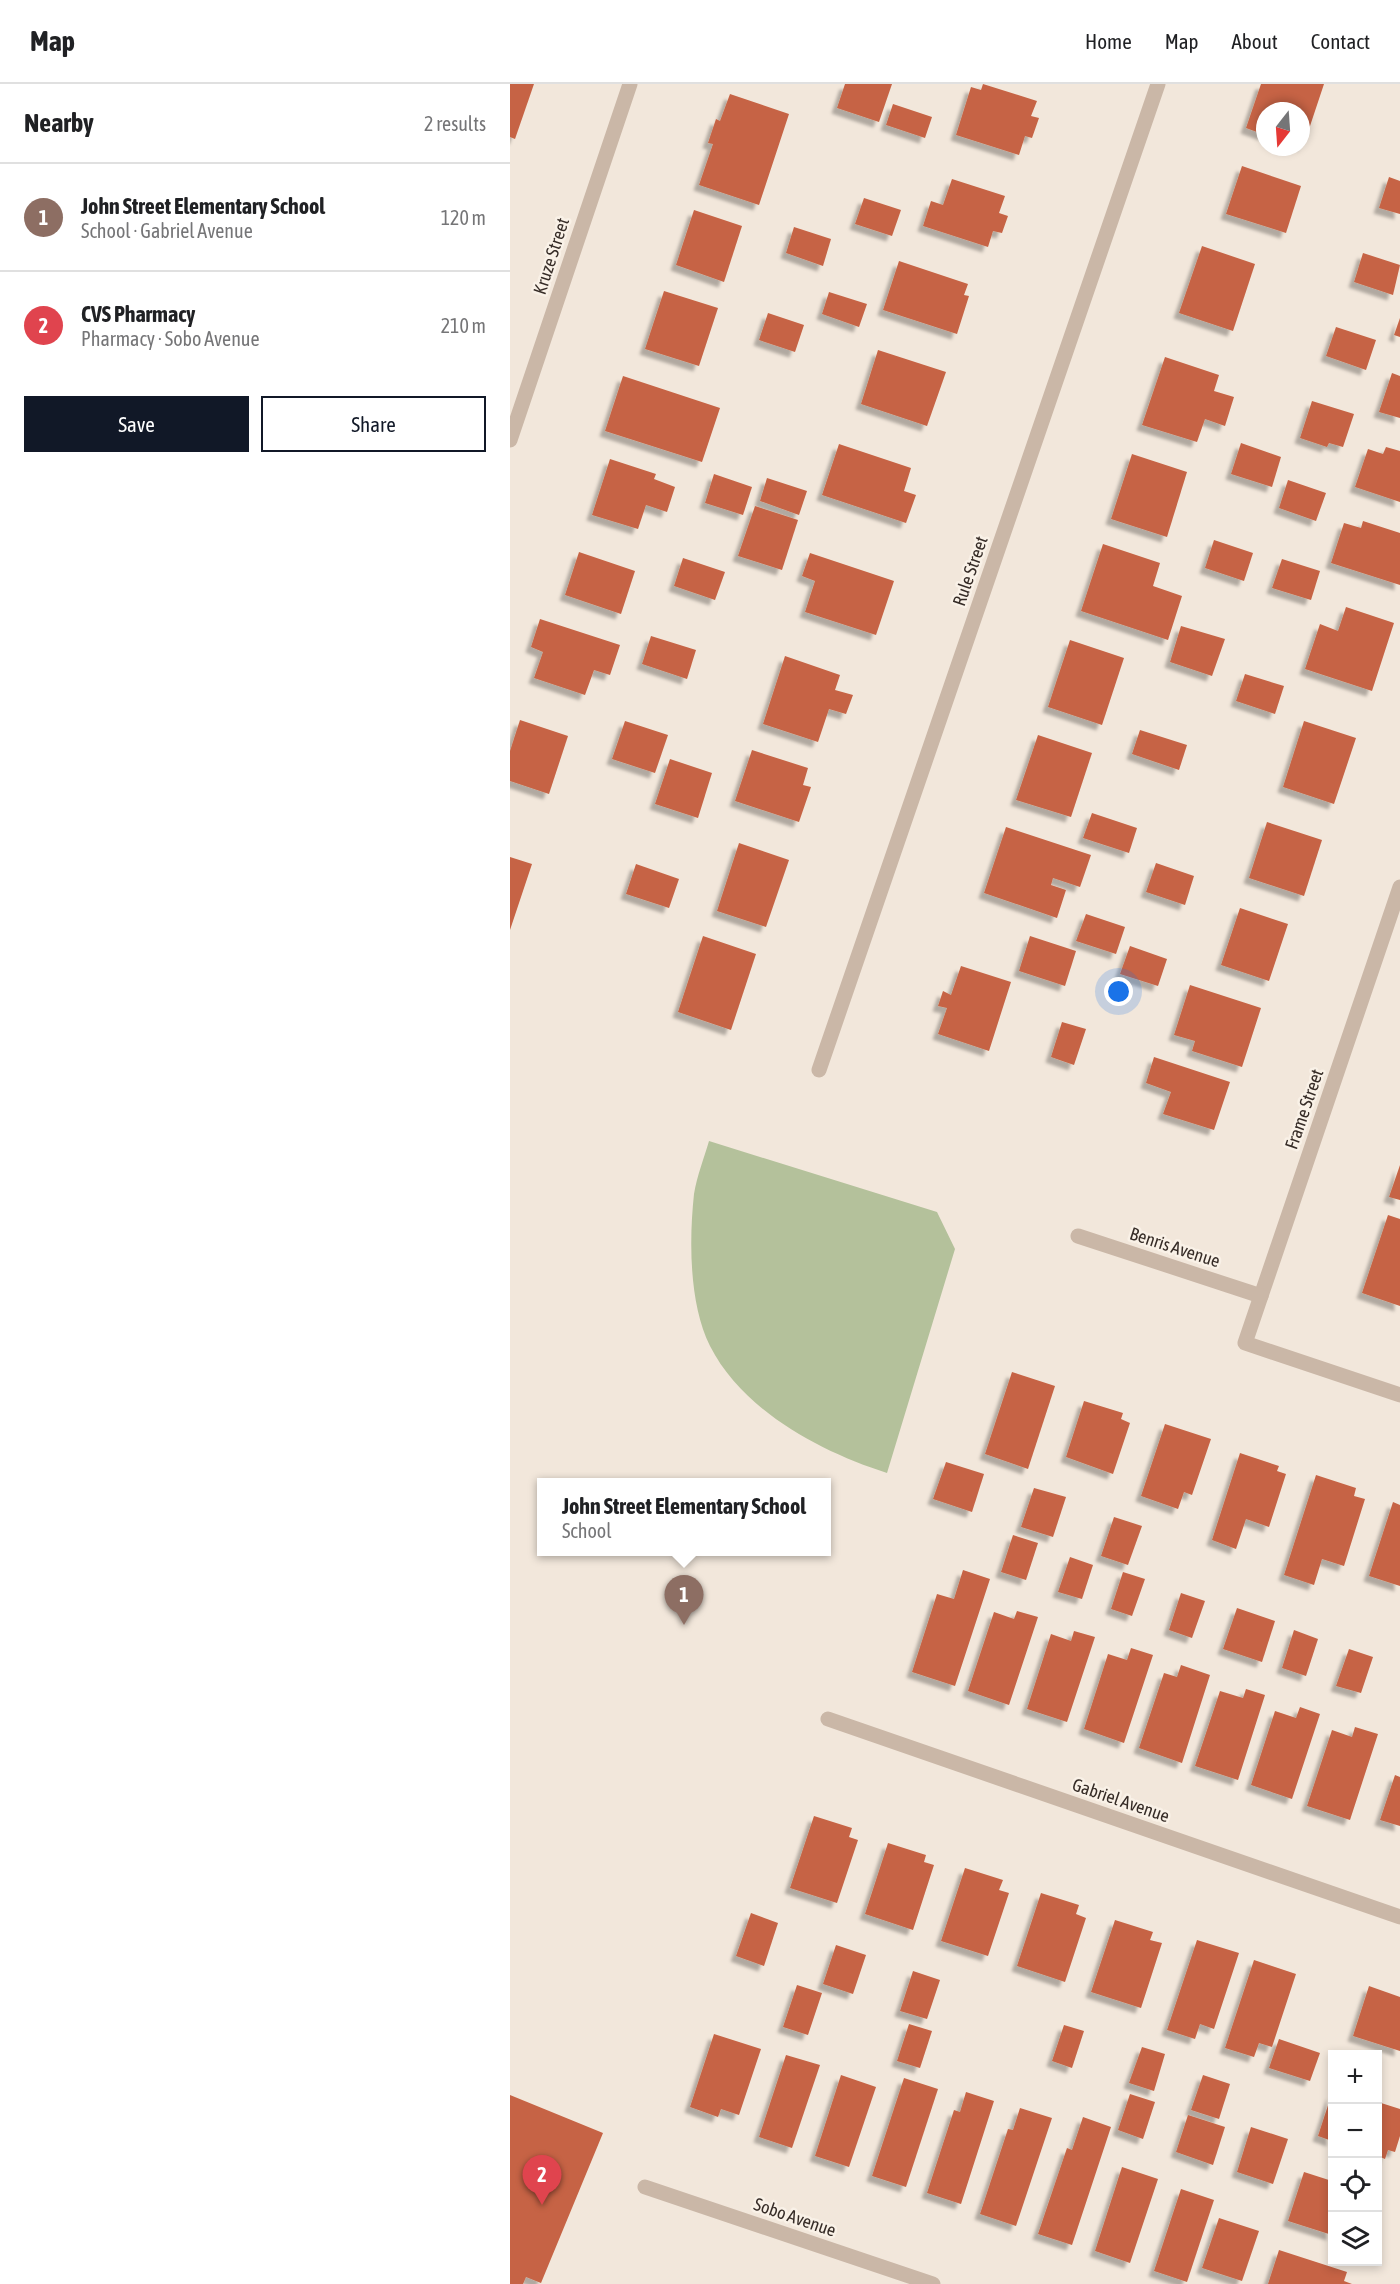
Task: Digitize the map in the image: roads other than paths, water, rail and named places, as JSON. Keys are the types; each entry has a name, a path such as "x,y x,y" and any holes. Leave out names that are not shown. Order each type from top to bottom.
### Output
{"street":[{"name":"Kruze Street","path":"510,440 630,84"},
{"name":"Rule Street","path":"819,1070 1158,84"},
{"name":"Frame Street","path":"1400,887 1245,1343 1400,1395"},
{"name":"Benris Avenue","path":"1078,1236 1261,1296"},
{"name":"Gabriel Avenue","path":"828,1719 1400,1917"},
{"name":"Sobo Avenue","path":"645,2187 933,2284"}],"place":[{"name":"John Street Elementary School","path":"684,1625"},
{"name":"CVS Pharmacy","path":"542,2205"}]}
